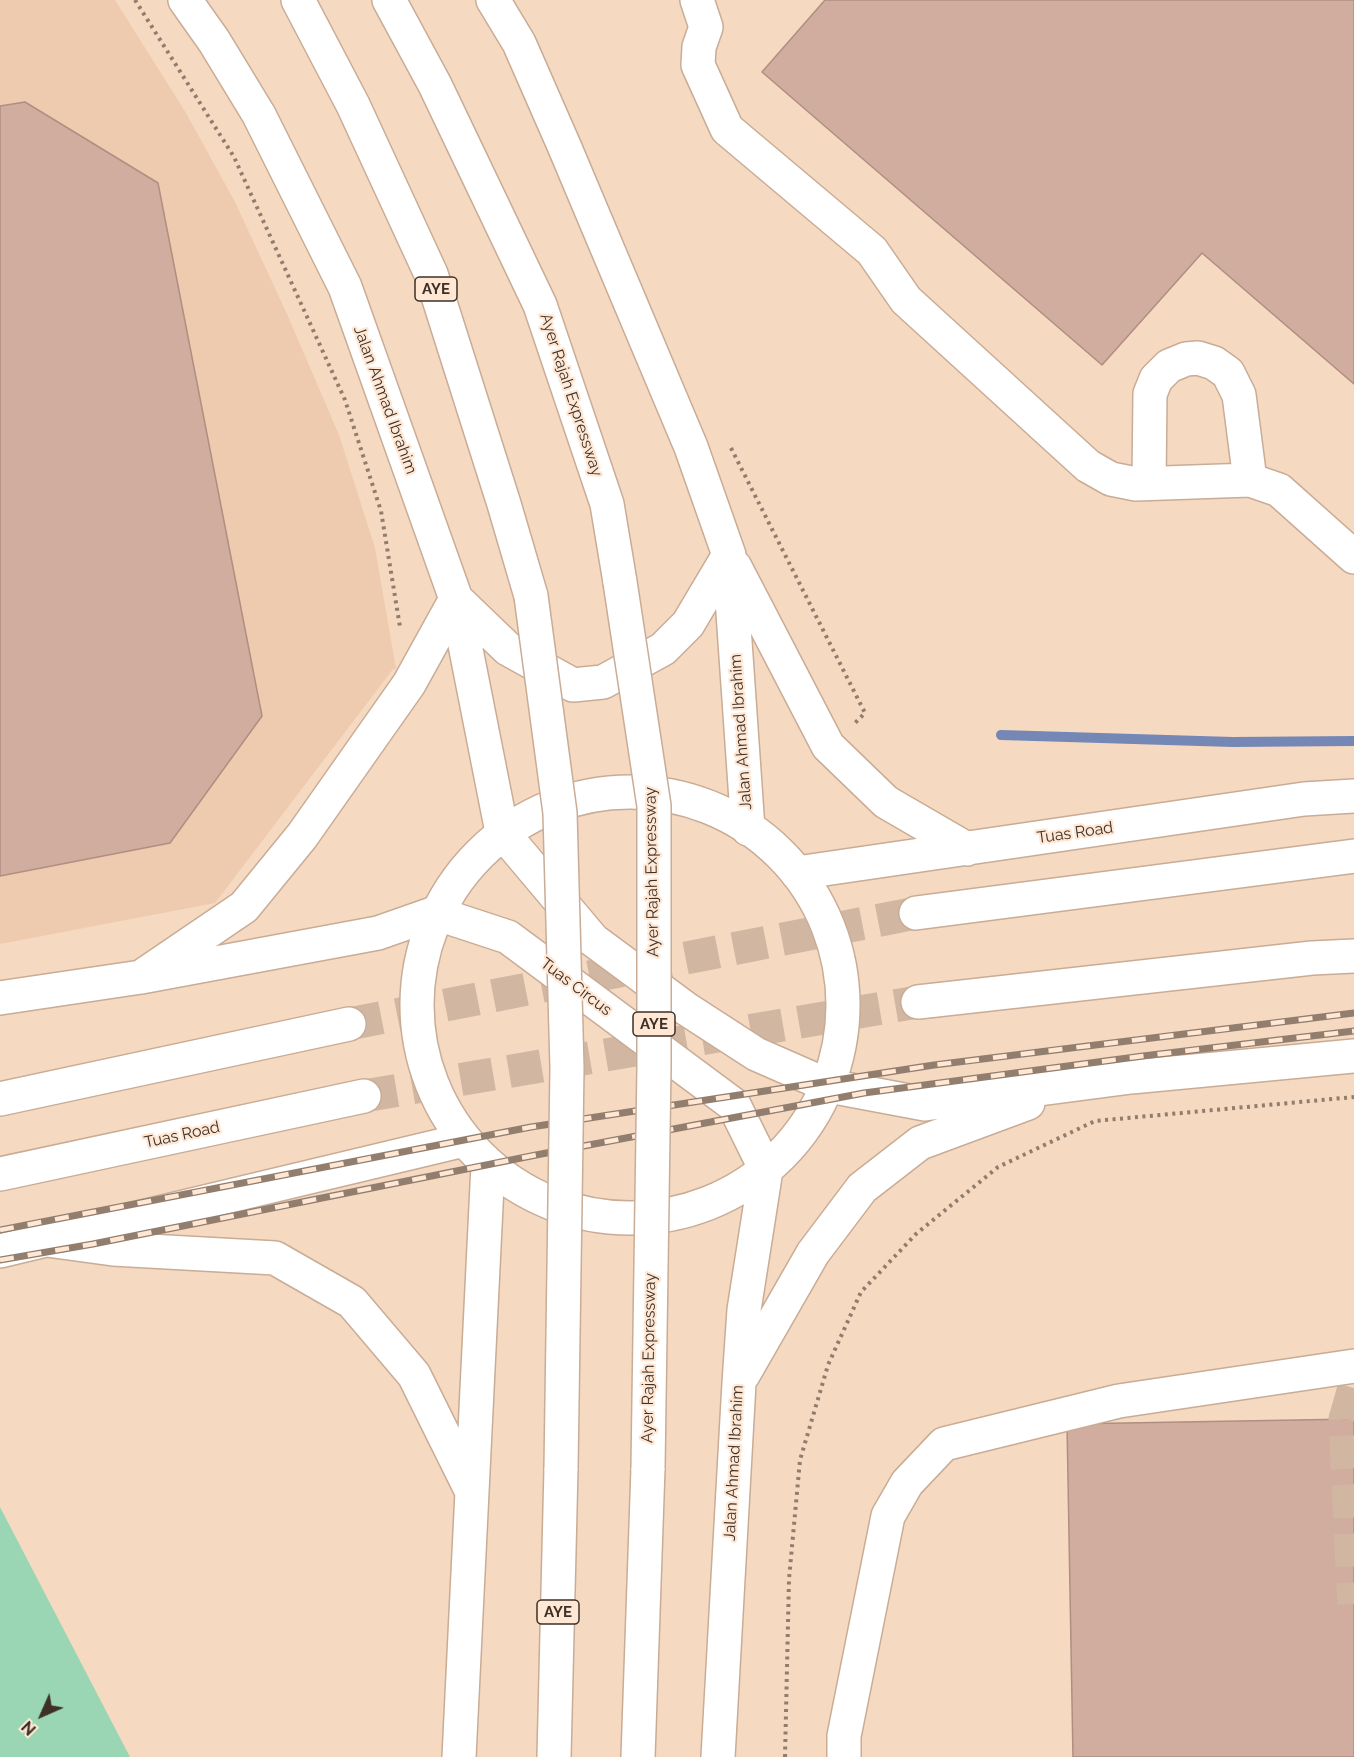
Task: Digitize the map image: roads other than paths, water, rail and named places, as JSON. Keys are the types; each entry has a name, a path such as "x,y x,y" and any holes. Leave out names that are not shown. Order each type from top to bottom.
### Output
{"main road":[{"name":"Jalan Ahmad Ibrahim","path":"184,0 214,41 260,115 345,286 456,599 502,832"},
{"name":"AYE","path":"298,0 353,105 431,274 531,596 560,813 567,1068 554,1757"},
{"name":"Ayer Rajah Expressway","path":"389,0 435,85 540,305 607,504 654,806 654,1066 648,1468 638,1757"},
{"name":"Jalan Ahmad Ibrahim","path":"493,0 519,43 565,148 691,447 729,555 748,829"},
{"path":"697,0 706,27 699,47 698,65 727,129 872,251 906,300 1088,466 1111,479 1136,484 1250,480 1279,490 1354,556"},
{"path":"1149,483 1150,394 1156,379 1168,366 1186,359 1198,358 1214,363 1228,373 1239,395 1250,480"},
{"path":"141,977 244,907 302,836 409,684 456,599 508,649 573,685 603,682 663,650 688,624 729,555"},
{"path":"729,555 828,746 886,802 967,849"},
{"path":"635,790 682,797 726,814 774,849 797,873 821,910 837,953 843,998 840,1042 829,1086 803,1132 766,1170 724,1198 677,1214 627,1219 577,1212 529,1194 488,1165 464,1140 433,1088 416,1030 417,970 435,913 460,874 502,832 543,808 588,794 635,790"},
{"name":"Tuas Road","path":"797,873 1304,799 1354,796"},
{"path":"502,832 593,940 685,1008 756,1054 829,1086 925,1104 1131,1077 1354,1056"},
{"path":"916,912 1354,856"},
{"path":"0,998 141,977 378,933 435,913"},
{"name":"Tuas Circus","path":"435,913 508,937 734,1105 766,1170"},
{"path":"918,1002 1312,958 1354,956"},
{"path":"0,1099 349,1024"},
{"path":"739,1383 813,1253 862,1188 920,1143 1035,1101 1131,1077"},
{"name":"Tuas Road","path":"0,1174 364,1096"},
{"path":"0,1251 464,1140"},
{"path":"459,1757 488,1165"},
{"name":"Jalan Ahmad Ibrahim","path":"718,1757 744,1311 766,1170"},
{"path":"47,1240 113,1249 275,1258 352,1302 414,1375 471,1491"},
{"path":"844,1757 844,1736 888,1516 907,1483 944,1444 1119,1401 1354,1366"}],"waterway":[{"path":"1001,735 1233,742 1354,741"}],"tunnel":[{"path":"349,1024 916,913"},
{"path":"364,1096 918,1002"},
{"path":"1354,1388 1345,1419 1354,1604"}],"railway":[{"path":"0,1230 531,1127 934,1065 1354,1013"},
{"path":"0,1260 93,1244 536,1155 864,1093 1354,1031"}]}
